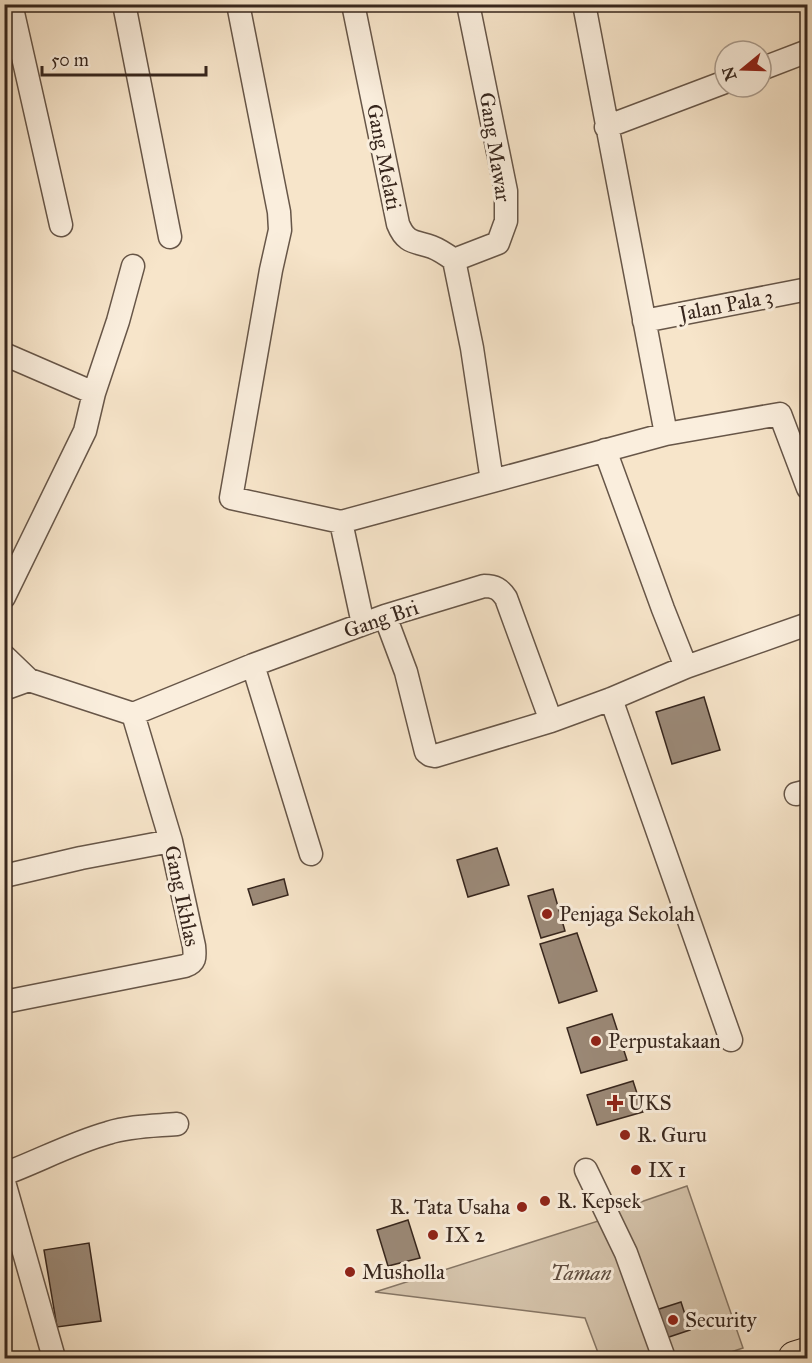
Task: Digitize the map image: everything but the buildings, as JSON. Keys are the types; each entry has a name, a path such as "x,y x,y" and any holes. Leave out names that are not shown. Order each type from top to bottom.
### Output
{"main road":[{"path":"795,1359 807,1354"}],"street":[{"path":"11,4 61,225"},
{"path":"124,4 170,237"},
{"path":"238,4 279,212 280,230 231,498 341,522 666,434 780,414 807,488"},
{"name":"Gang Melati","path":"353,4 398,224 402,234 411,242 433,248 455,268"},
{"name":"Gang Mawar","path":"455,268 498,243 506,221 506,191 468,4"},
{"path":"584,4 666,434"},
{"path":"773,64 807,51"},
{"path":"606,127 713,87"},
{"path":"4,597 81,439 133,266"},
{"path":"455,268 472,348 492,481"},
{"name":"Jalan Pala 3","path":"644,321 807,289"},
{"path":"4,354 94,393"},
{"path":"605,450 686,667"},
{"path":"341,522 363,624"},
{"name":"Gang Bri","path":"133,714 252,665 385,616 484,586 494,586 506,598 551,720"},
{"path":"385,616 406,672 426,752 435,756 611,699 686,667 807,624"},
{"path":"4,656 28,680 133,714"},
{"path":"252,665 311,854"},
{"path":"4,688 28,680"},
{"path":"611,699 731,1040"},
{"name":"Gang Ikhlas","path":"4,1002 185,966 192,964 195,958 171,841 133,714"},
{"path":"4,876 81,858 171,841"},
{"path":"4,1174 109,1132 177,1124"},
{"path":"586,1170 626,1253 664,1359"},
{"path":"4,1182 54,1359"}],"green space":[{"name":"Taman","path":"687,1186 743,1348 713,1358 668,1358 609,1213"},
{"name":"Taman","path":"598,1221 618,1242 657,1358 600,1358 585,1318 375,1292"}],"place":[{"name":"Penjaga Sekolah","path":"547,914"},
{"name":"Perpustakaan","path":"596,1041"},
{"name":"UKS","path":"615,1103"},
{"name":"R. Guru","path":"625,1135"},
{"name":"IX 1","path":"636,1170"},
{"name":"R. Kepsek","path":"545,1201"},
{"name":"R. Tata Usaha","path":"522,1207"},
{"name":"IX 2","path":"433,1235"},
{"name":"Musholla","path":"350,1272"},
{"name":"Security","path":"673,1320"}]}
